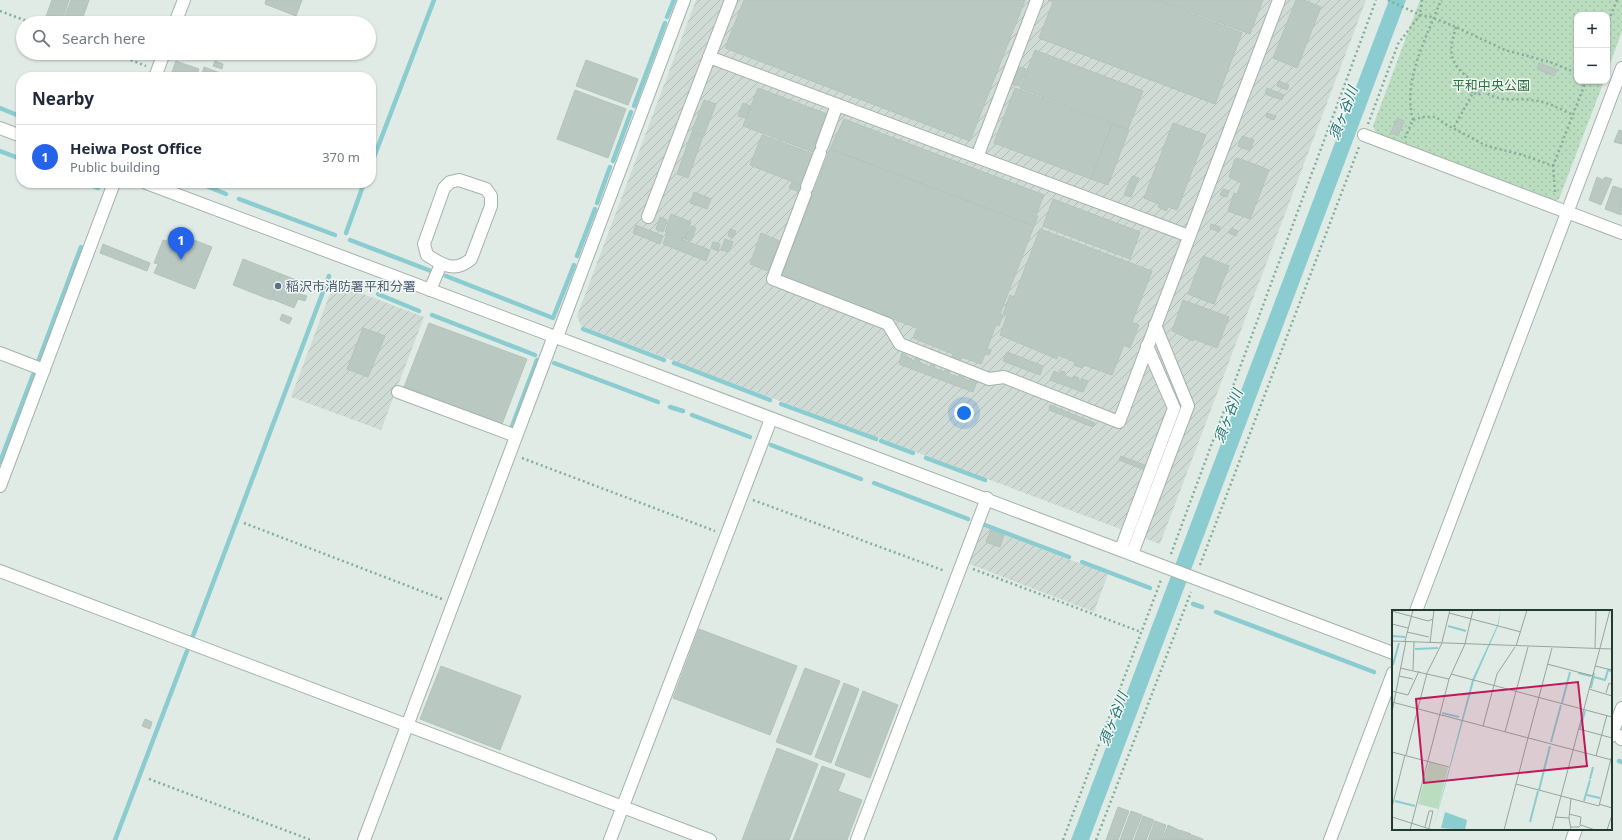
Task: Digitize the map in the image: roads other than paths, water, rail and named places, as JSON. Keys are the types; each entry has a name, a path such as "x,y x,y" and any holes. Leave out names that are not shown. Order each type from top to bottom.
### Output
{"street":[{"path":"178,16 184,0"},
{"path":"364,840 516,436 684,0"},
{"path":"648,217 731,0"},
{"path":"977,157 1037,0"},
{"path":"838,105 773,279 888,324 900,344 989,379 1004,377 1118,422 1279,0"},
{"path":"709,57 1189,236"},
{"path":"157,72 161,60"},
{"path":"1416,610 1622,68"},
{"path":"0,128 16,134"},
{"path":"1364,135 1622,233"},
{"path":"459,180 486,189 491,196 491,206 471,259 464,265 450,266 441,264 427,255 424,244 444,188 450,182 459,180"},
{"path":"0,486 112,188"},
{"path":"159,188 772,419 987,498 1392,653"},
{"path":"430,290 441,264"},
{"path":"1127,552 1188,406 1156,325"},
{"path":"1127,552 1174,408 1148,346"},
{"path":"0,353 44,370"},
{"path":"398,392 516,436"},
{"path":"610,840 772,419"},
{"path":"856,840 987,498"},
{"path":"0,571 710,840"},
{"path":"1330,840 1392,676"},
{"path":"1616,737 1622,708"},
{"path":"1572,840 1576,830"}],"water":[{"path":"1389,0 1406,0 1089,840 1071,840"}],"waterway":[{"path":"376,152 434,0"},
{"path":"667,17 674,0"},
{"path":"634,106 665,23"},
{"path":"0,108 16,115"},
{"path":"613,161 631,112"},
{"path":"0,151 16,157"},
{"path":"597,203 610,167"},
{"path":"211,188 226,194"},
{"path":"346,233 362,188"},
{"path":"239,199 335,235"},
{"path":"577,256 595,209"},
{"path":"350,240 431,271"},
{"path":"38,362 81,247"},
{"path":"446,276 553,318 574,265"},
{"path":"193,636 329,276"},
{"path":"378,294 419,311"},
{"path":"432,315 535,355"},
{"path":"583,329 664,360"},
{"path":"511,429 537,360"},
{"path":"554,363 658,402"},
{"path":"674,363 770,400"},
{"path":"0,462 33,375"},
{"path":"781,404 876,439"},
{"path":"670,407 683,411"},
{"path":"692,415 750,437"},
{"path":"881,441 913,453"},
{"path":"771,445 861,479"},
{"path":"926,458 985,480"},
{"path":"874,483 968,519"},
{"path":"985,525 1069,557"},
{"path":"1082,562 1150,588"},
{"path":"1193,604 1202,607"},
{"path":"1216,612 1374,672"},
{"path":"115,840 187,651"}],"place":[{"name":"Heiwa Post Office","path":"181,260"},
{"name":"稲沢市消防署平和分署","path":"278,286"}],"park label":[{"name":"平和中央公園","path":"1491,85"}],"water label":[{"name":"須ヶ谷川","path":"1343,113"},
{"name":"須ヶ谷川","path":"1228,416"},
{"name":"須ヶ谷川","path":"1113,719"}]}
